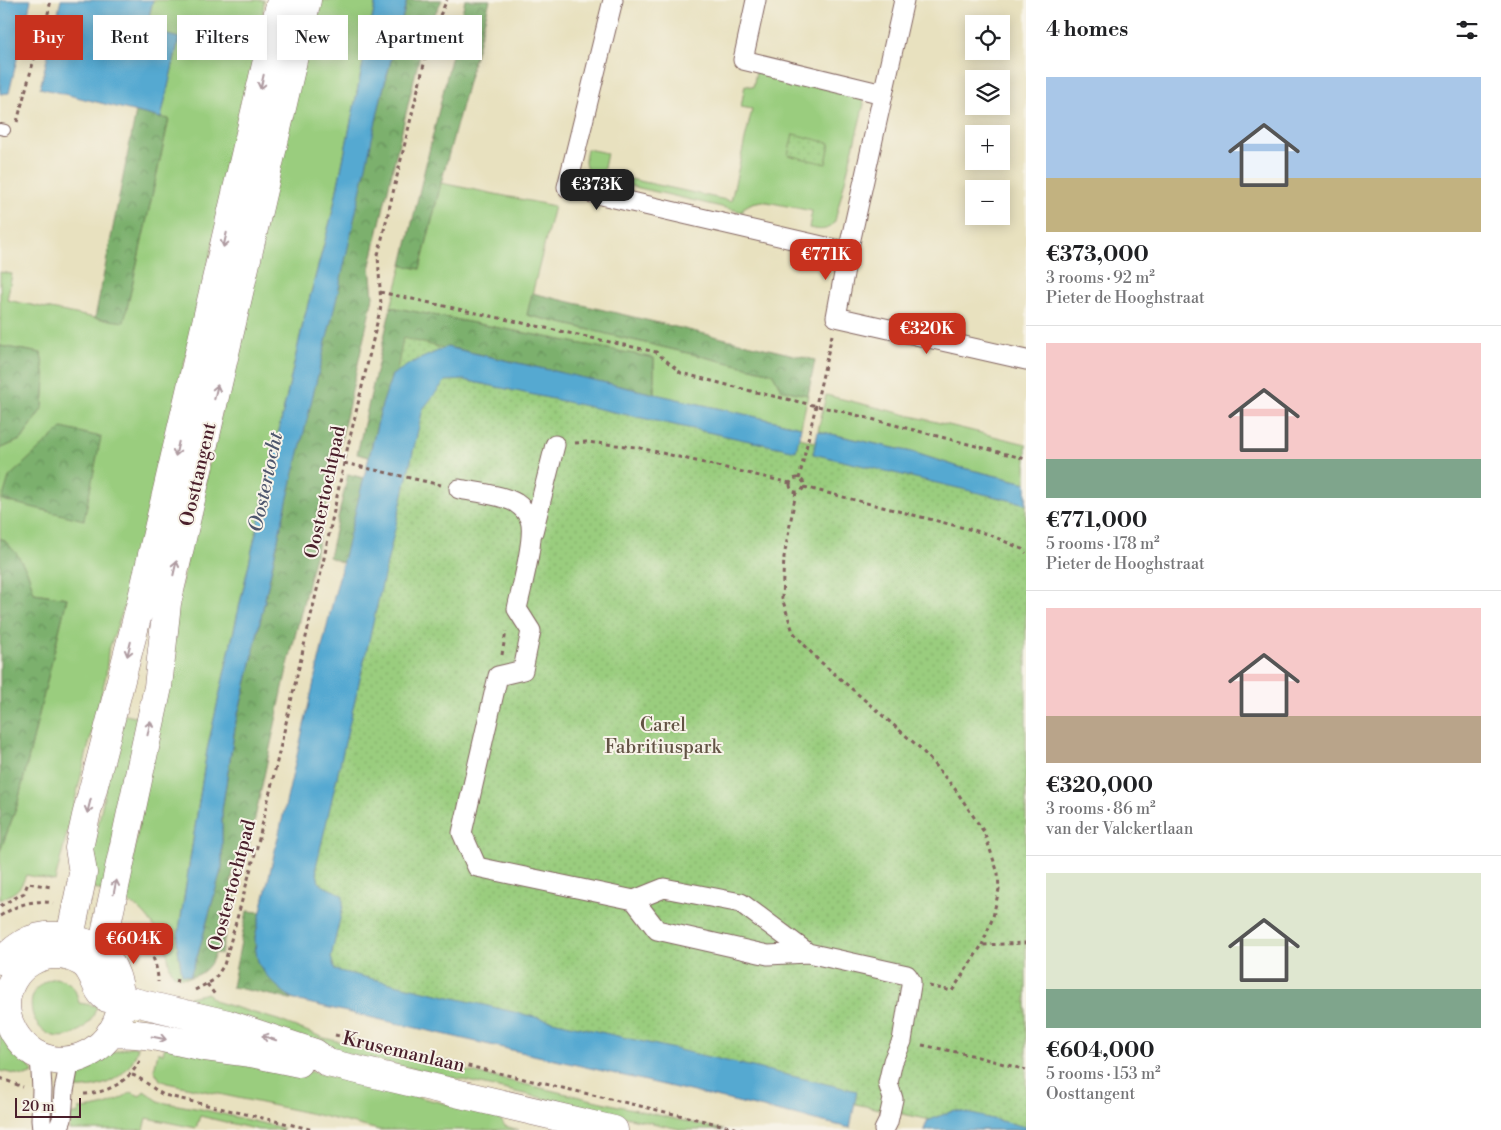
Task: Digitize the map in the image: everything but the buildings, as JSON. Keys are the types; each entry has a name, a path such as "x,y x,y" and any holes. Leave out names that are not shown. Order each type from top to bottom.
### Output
{"main road":[{"name":"Oosttangent","path":"58,943 72,927 83,873 80,848 86,816 141,602 281,0"},
{"name":"Oosttangent","path":"102,952 158,687 167,603 308,0"},
{"path":"2,959 20,945 36,938 58,943 92,944 110,960 119,985 121,999 117,1023 103,1043 82,1057 60,1061 40,1056 29,1050 20,1042 13,1031 3,1006 12,980 21,969 32,961 45,956 58,943"},
{"path":"58,943 74,958 84,963 92,973 103,995 108,998 121,999"},
{"name":"Krusemanlaan","path":"121,999 228,1024 315,1053 328,1063"},
{"name":"Krusemanlaan","path":"110,1033 153,1036 312,1066 328,1063 614,1130"}],"street":[{"path":"613,0 567,187 848,252"},
{"path":"756,0 743,60 883,94"},
{"path":"904,0 848,252 836,317 1026,360"},
{"path":"554,445 532,533 517,609 531,632 523,670 498,676 462,832 477,867 634,900 664,888 741,903 808,953"},
{"path":"459,489 506,498 516,502 530,519 532,533"},
{"path":"634,900 657,930 768,955 808,953 907,975 911,982 902,1041 893,1062 888,1083 893,1099 888,1122 884,1130"},
{"path":"40,1056 42,1130"},
{"path":"58,1130 62,1119 64,1091 70,1060"}],"path":[{"path":"17,125 51,0"},
{"name":"Oostertochtpad","path":"207,984 217,978 224,965 258,842 381,306 378,256 431,35 447,0"},
{"path":"380,292 656,352 681,373 844,412 1026,459"},
{"path":"799,478 836,317"},
{"path":"554,445 586,442 636,448 790,483"},
{"path":"344,463 459,489"},
{"path":"790,483 793,479 799,478"},
{"path":"799,478 803,482 804,487"},
{"path":"790,483 791,489 796,492 801,491 804,487"},
{"path":"804,487 988,534 1022,549 1026,553"},
{"path":"796,492 784,557 782,598 793,632 815,657 920,748 955,789 984,832 998,873 999,889 993,917 982,945 952,991 911,982"},
{"path":"498,676 507,625 517,609"},
{"path":"0,906 24,893 28,883 51,888"},
{"path":"0,916 16,906 39,901"},
{"path":"125,921 133,924 138,929 153,958 158,976 157,986"},
{"path":"982,945 1026,942"},
{"path":"189,991 196,990 207,984 215,996 220,999"},
{"name":"Krusemanlaan","path":"327,1033 743,1130"},
{"path":"902,1041 971,1055 1026,1070"},
{"path":"80,1094 98,1093 120,1083 135,1068 143,1054"},
{"path":"132,1075 138,1076 164,1096 313,1130"},
{"path":"0,1078 21,1086"}],"green space":[{"path":"153,0 264,0 263,15 177,15 177,38 167,35 167,15 150,15"},
{"path":"316,0 376,0 373,15 358,15 358,60 364,60 332,214 304,319 207,750 177,943 182,974 191,977 185,978 173,973 160,938 146,916 126,901 173,620 302,60 348,60 348,15 313,15"},
{"path":"407,0 442,0 434,15 403,15"},
{"path":"465,0 490,0 482,30 482,15 461,15"},
{"path":"177,47 177,60 256,60 131,588 108,652 106,675 55,881 26,875 16,891 0,900 0,851 17,806 67,598 34,593 28,573 3,540 0,539 0,449 22,439 43,407 45,379 41,353 0,346 0,272 12,274 7,300 95,318 124,321 169,119 161,118"},
{"path":"391,60 419,60 370,265 373,297 317,547 287,669 246,860 234,868 231,882 239,883 221,954 215,953 206,969 200,974 191,977 222,867 222,810 236,721 247,681 282,522"},
{"path":"451,60 474,60 420,269 402,265"},
{"path":"756,72 862,97 864,104 835,221 827,229 809,228 812,211 762,201 752,203 743,208 743,212 596,178 585,165 587,149 607,153 603,173 731,201 752,109 741,107 745,85 753,87"},
{"path":"136,112 169,119 124,322 95,318"},
{"path":"793,134 830,143 826,164 788,155"},
{"path":"441,183 554,206 527,315 772,373 782,390 808,395 801,427 654,394 654,358 391,307 402,265 420,269"},
{"path":"532,293 815,360 808,395 782,390 772,373 527,315"},
{"path":"391,307 654,358 654,394 447,347 382,405 369,457 357,454"},
{"name":"Carel Fabritiuspark","path":"403,338 1026,495 1026,1130 978,1130 286,983"},
{"path":"0,346 41,353 45,379 43,407 22,439 0,449"},
{"path":"826,395 1026,444 1026,483 959,467 912,452 818,431"},
{"path":"62,428 101,437 84,520 2,500 9,477"},
{"path":"348,474 364,478 343,563 329,557"},
{"path":"0,539 3,539 17,554 28,573 34,593 67,598 17,806 0,851"},
{"path":"121,714 145,719 107,893 90,887 95,840"},
{"path":"247,911 261,912 255,937 288,996 295,1000 232,987"},
{"path":"55,978 65,981 72,986 79,1003 97,1006 85,1026 79,1031 64,1037 51,1035 41,1028 34,1018 31,1006 33,994 41,984"},
{"path":"208,993 217,1002 278,1020 324,1038 723,1130 683,1130 313,1046 188,1008 189,997"},
{"path":"0,1027 25,1058 33,1073 25,1076 0,1071"},
{"path":"165,1046 308,1071 498,1116 505,1126 519,1130 379,1130 167,1083 160,1080 154,1070 158,1052 163,1054"},
{"path":"130,1047 138,1047 129,1067 122,1074 113,1080 94,1087 72,1088 78,1074 86,1065 104,1056"},
{"path":"144,1091 160,1102 201,1109 283,1128 282,1130 259,1130 200,1116 196,1128 147,1118 144,1130 69,1130 71,1114 78,1114 79,1109 106,1105 131,1092 140,1096"}],"water":[{"path":"0,0 31,0 27,15 15,15 15,60 17,60 9,93 0,94"},
{"path":"61,0 153,0 149,15 93,15 93,60 167,60 167,35 177,37 177,47 161,118 40,88 47,60 83,60 83,15 57,15"},
{"path":"376,0 407,0 403,15 373,15"},
{"path":"364,60 391,60 337,297 282,522 247,681 236,721 222,810 222,867 190,976 182,974 177,943 207,750 304,319 332,214"},
{"path":"447,347 801,427 796,451 464,380 445,381 423,409 316,867 319,883 343,896 343,906 331,957 335,970 857,1091 850,1128 295,1000 274,983 258,962 255,937 329,617 382,405 392,375 411,363"},
{"path":"818,431 912,452 959,467 1026,483 1026,504 813,454"},
{"path":"955,1110 1026,1127 1026,1130 924,1130 927,1121"}],"water label":[{"name":"Oostertocht","path":"265,482"}]}
